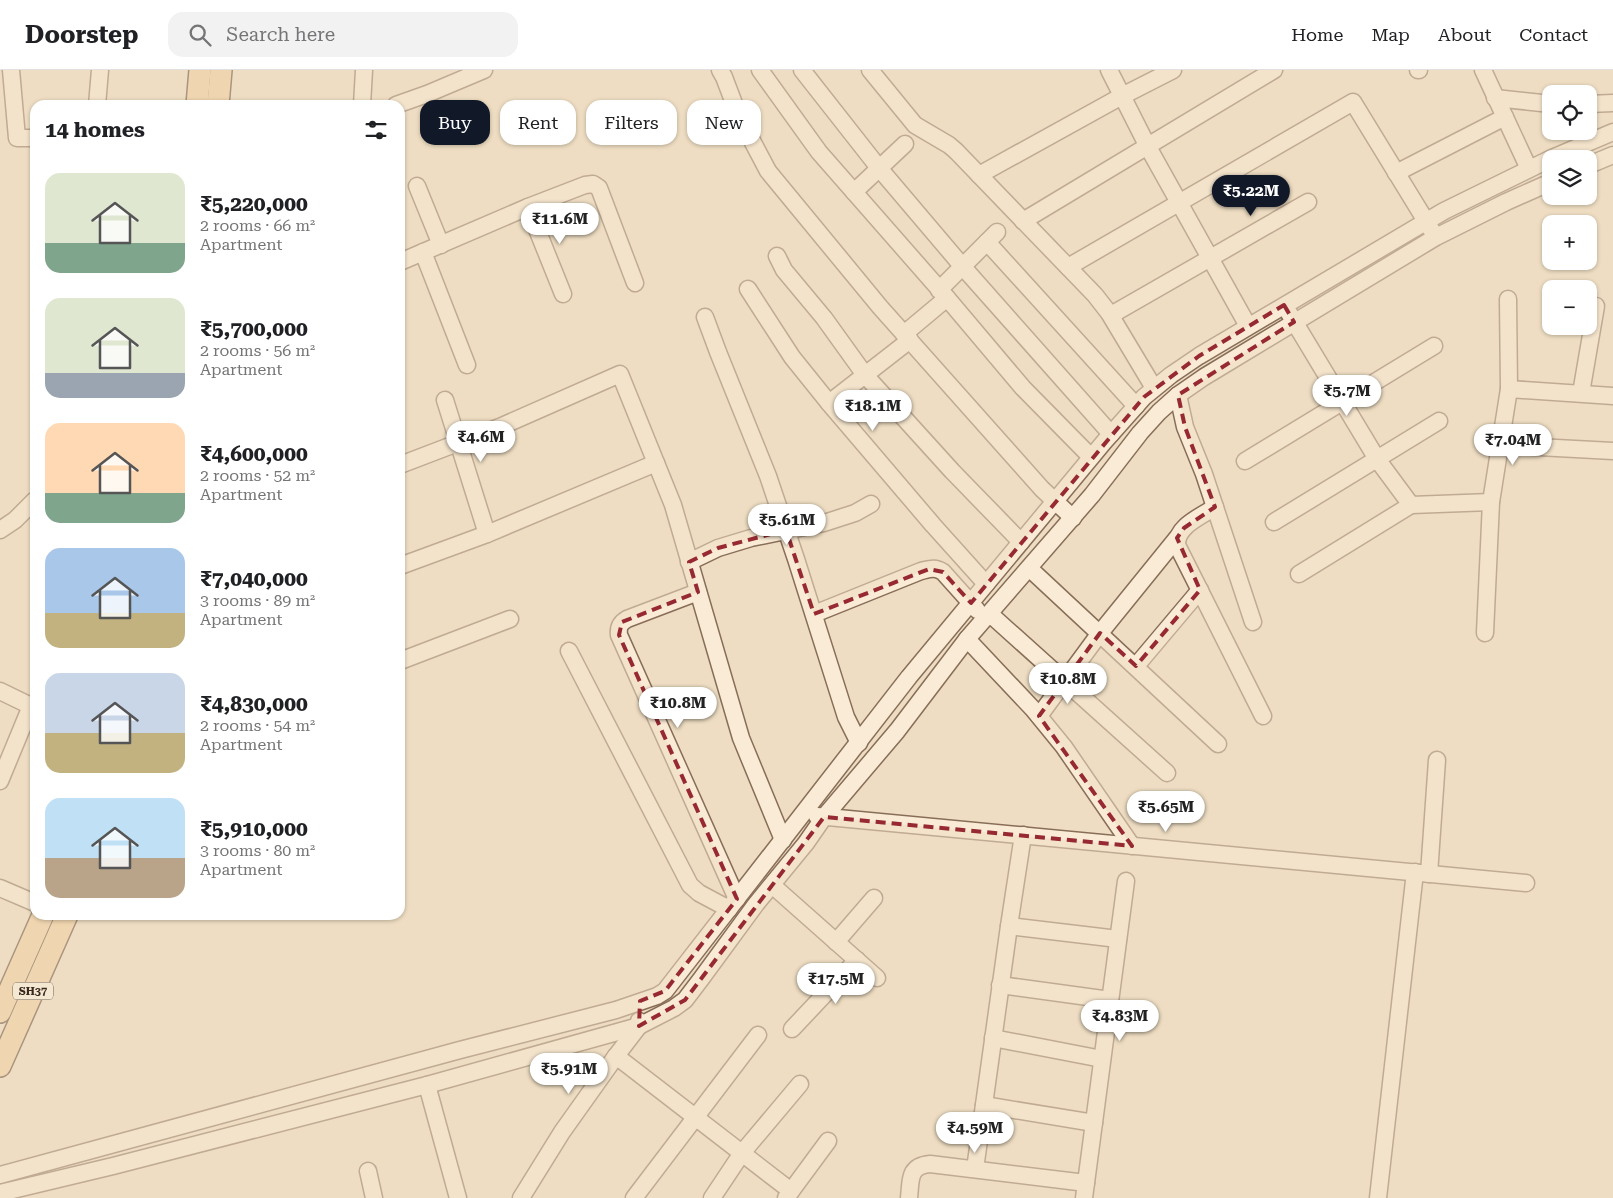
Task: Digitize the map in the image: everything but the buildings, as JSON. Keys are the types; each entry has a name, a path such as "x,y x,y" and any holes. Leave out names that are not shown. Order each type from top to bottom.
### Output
{"main road":[{"path":"197,100 200,70"},
{"path":"218,100 221,70"},
{"name":"SH37","path":"0,1012 41,920"},
{"name":"SH37","path":"0,1066 63,920"}],"street":[{"path":"11,70 17,138 30,138"},
{"path":"97,100 100,70"},
{"path":"362,100 364,70"},
{"path":"405,102 484,70"},
{"path":"720,70 738,114 768,171 880,307 1042,489 1073,518"},
{"path":"760,70 818,152 943,294 1022,388 1091,457"},
{"path":"802,70 879,168 962,267 1111,434"},
{"path":"870,70 915,125 949,145 1096,295 1111,316 1154,388"},
{"path":"1109,70 1148,147 1248,326"},
{"path":"979,175 1173,70"},
{"path":"1023,221 1274,70"},
{"path":"1483,70 1529,169"},
{"path":"1495,98 1542,103"},
{"path":"1068,267 1352,102 1436,237"},
{"path":"1597,104 1613,103"},
{"path":"1396,173 1505,118"},
{"path":"0,1175 460,1050 616,1010 657,996 668,990 909,677 1091,457 1154,388 1199,356 1248,326 1444,211 1552,158 1613,132"},
{"path":"854,192 905,144"},
{"path":"1597,162 1613,155"},
{"path":"405,260 528,207 585,185 593,184 599,188 635,283"},
{"path":"417,186 441,245"},
{"path":"0,1192 112,1166 427,1085 639,1026 662,1015 685,1000 756,904 824,817 897,731 968,639 1073,518 1159,412 1178,395 1204,377 1436,237 1542,186"},
{"path":"1111,316 1308,202"},
{"path":"528,207 563,294"},
{"path":"830,404 907,337 943,294 962,267 992,237 1136,406"},
{"path":"424,252 467,365"},
{"path":"777,256 784,270 824,318 865,375 952,471 1021,542"},
{"path":"748,289 792,356 830,404 932,525 986,584"},
{"path":"1485,633 1491,502 1508,388 1508,299"},
{"path":"1284,305 1377,459 1412,505"},
{"path":"705,316 768,476 846,717 859,743"},
{"path":"1580,393 1591,335"},
{"path":"1245,461 1434,346"},
{"path":"405,463 502,426 620,374 673,506 741,738 783,840"},
{"path":"1508,388 1613,396"},
{"path":"1178,395 1185,427 1204,474 1253,622"},
{"path":"445,400 488,534"},
{"path":"1274,522 1438,421"},
{"path":"1500,445 1613,451"},
{"path":"405,564 488,534 656,463"},
{"path":"1299,574 1412,505 1491,502"},
{"path":"689,562 718,548 751,538 824,523 855,513 872,504"},
{"path":"1,525 15,520 30,505"},
{"path":"1039,716 1100,632 1184,528 1215,507"},
{"path":"1177,538 1177,545 1263,716"},
{"path":"814,614 929,569 937,568 943,572 971,603 1065,682 1167,773"},
{"path":"1029,568 1100,632 1218,744"},
{"path":"1136,666 1200,590"},
{"path":"698,592 627,618 618,628 619,635 733,904"},
{"path":"405,659 510,619"},
{"path":"968,639 1039,716 1064,747 1132,846"},
{"path":"569,652 690,885 699,893 733,904"},
{"path":"0,691 30,706"},
{"path":"0,781 30,714"},
{"path":"1378,1198 1437,760"},
{"path":"803,814 1526,882"},
{"path":"975,1169 1008,926 1023,835"},
{"path":"909,1198 912,1173 921,1165 930,1164 975,1169 1085,1190 1126,882"},
{"path":"772,885 877,978"},
{"path":"0,888 30,901"},
{"path":"836,942 874,898"},
{"path":"1008,926 1118,939"},
{"path":"792,1029 857,960"},
{"path":"1000,985 1110,1000"},
{"path":"521,1198 562,1132 639,1026 640,1001"},
{"path":"634,1198 758,1035"},
{"path":"993,1038 1102,1059"},
{"path":"616,1056 742,1153 789,1194 828,1141"},
{"path":"712,1198 742,1153 800,1084"},
{"path":"427,1085 458,1198"},
{"path":"984,1105 1094,1123"},
{"path":"368,1171 374,1198"}],"highlighted area":[{"path":"1284,305 1294,322 1178,395 1185,427 1215,507 1184,528 1177,538 1200,590 1136,666 1100,633 1039,716 1132,846 824,817 685,1000 639,1026 640,1001 665,991 737,899 619,635 622,622 698,592 689,562 718,548 786,530 814,614 929,569 943,572 971,603 1144,397 1199,356"}]}
